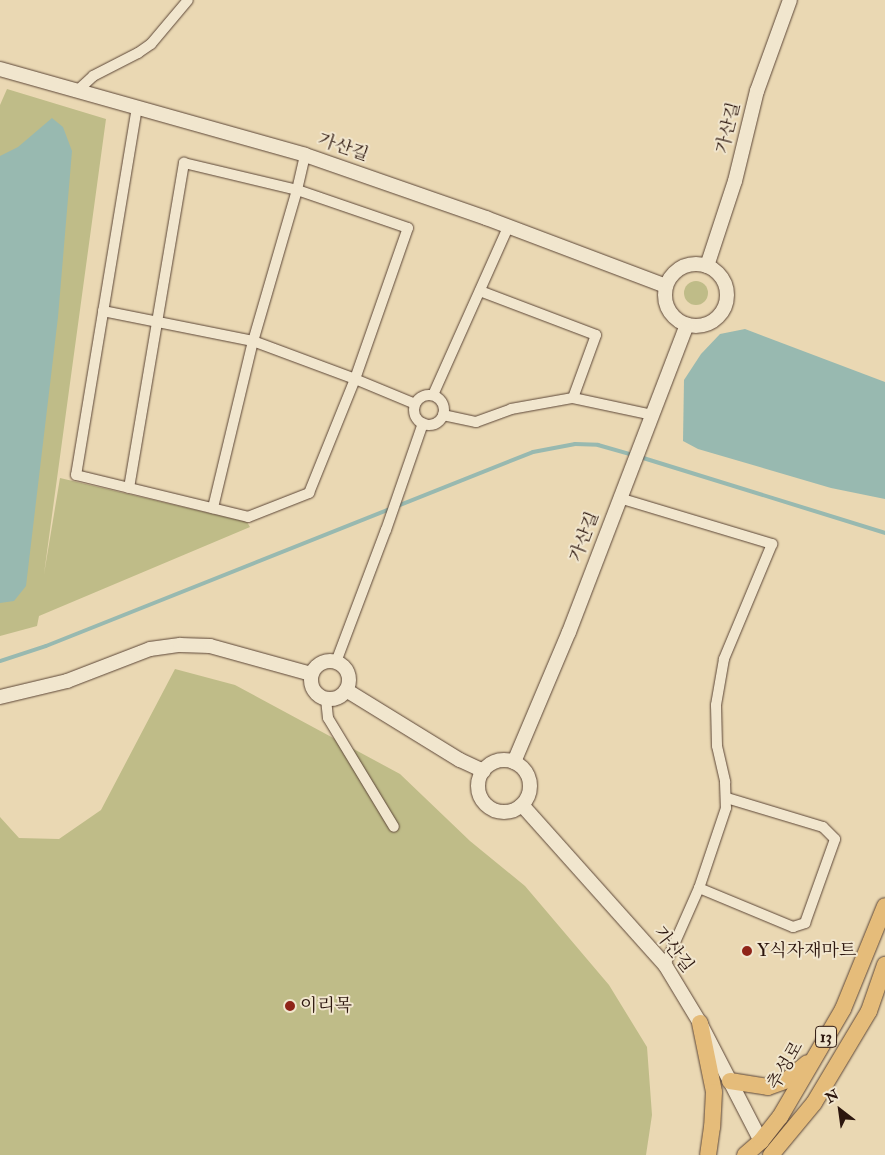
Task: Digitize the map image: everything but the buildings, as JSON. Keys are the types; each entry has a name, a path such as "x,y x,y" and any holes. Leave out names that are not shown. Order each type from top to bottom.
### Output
{"main road":[{"name":"추성로","path":"745,1155 761,1141 780,1117 843,1009 885,906"},
{"name":"13","path":"777,1154 814,1103 868,1011 885,965"},
{"path":"700,1023 714,1092 708,1155"},
{"path":"730,1081 768,1087 787,1080 816,1055"}],"street":[{"path":"76,92 93,76 138,53 150,44 188,0"},
{"name":"가산길","path":"707,266 735,181 757,91 790,0"},
{"name":"가산길","path":"0,69 76,92 137,107 305,155 508,227 666,286"},
{"path":"129,488 184,162 297,190 408,228 355,379 309,493 248,517 213,508 129,488 76,475 137,107"},
{"path":"213,508 253,340 297,190 305,155"},
{"path":"433,395 508,227"},
{"path":"687,265 707,266 722,278 726,286 726,304 714,320 705,324 687,325 671,314 666,305 666,286 670,277 687,265"},
{"path":"480,291 596,335 573,398"},
{"path":"103,311 253,340 415,404"},
{"name":"가산길","path":"514,762 569,632 687,325"},
{"path":"433,395 443,405 443,415 437,422 423,423 416,417 415,404 423,396 433,395"},
{"path":"443,415 476,422 511,409 573,398 653,415"},
{"path":"336,662 386,530 423,423"},
{"path":"619,498 772,544 724,659 716,705 717,746 727,798 716,841 699,888 666,965"},
{"path":"0,697 67,681 150,649 180,645 210,646 312,674"},
{"path":"324,662 336,662 348,674 346,690 338,697 326,699 315,693 312,687 312,674 314,669 324,662"},
{"path":"346,690 460,760 484,771"},
{"path":"326,699 328,718 394,827"},
{"path":"498,761 514,762 527,773 530,781 530,790 522,805 506,812 490,808 484,802 479,786 484,771 498,761"},
{"path":"699,888 793,927 804,923 835,839 824,827 727,798"},
{"name":"가산길","path":"522,805 666,965 700,1023 761,1141"},
{"path":"761,1141 777,1154"}],"shaded area":[{"path":"7,89 106,119 44,574 60,478 247,522 250,527 39,616 37,626 0,636 0,105"},
{"path":"696,281 704,285 708,293 704,301 696,305 688,301 684,293 688,285"},
{"path":"175,669 235,685 400,774 470,841 525,886 609,985 647,1047 652,1115 646,1155 0,1155 0,817 19,838 59,839 101,810"}],"water":[{"path":"52,118 63,127 72,151 58,317 26,586 14,601 0,603 0,156 18,147"},
{"path":"745,329 885,382 885,499 831,488 698,449 683,441 684,380 701,354 720,334"}],"waterway":[{"path":"0,661 46,646 533,452 575,444 598,445 633,455"},
{"path":"640,457 885,533"}],"place":[{"name":"Y식자재마트","path":"747,951"},
{"name":"이리목","path":"290,1006"}]}
